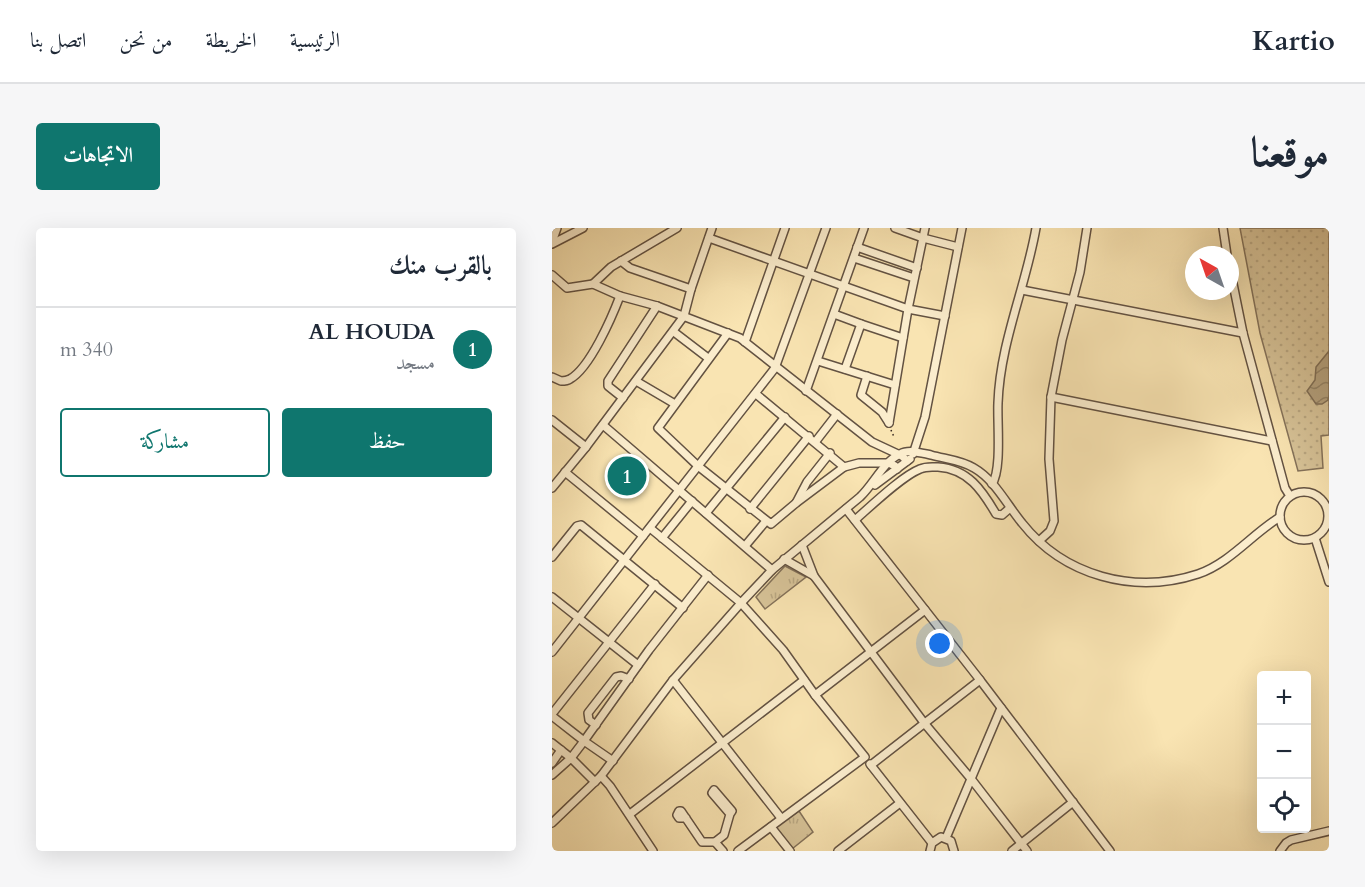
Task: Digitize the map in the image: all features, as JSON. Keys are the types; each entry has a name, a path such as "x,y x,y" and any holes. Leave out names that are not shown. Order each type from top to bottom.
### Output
{"street":[{"path":"552,243 557,228"},
{"path":"552,243 583,228"},
{"path":"552,274 567,288 593,284 611,267 677,228"},
{"path":"552,488 603,425 684,316 712,228"},
{"path":"745,342 785,228"},
{"path":"552,652 775,368 826,228"},
{"path":"806,391 864,228"},
{"path":"895,228 958,247"},
{"path":"889,423 908,309 925,228"},
{"path":"552,822 598,779 673,680 772,570 913,455 925,417 962,228"},
{"path":"992,484 996,479 998,467 998,400 1002,368 1036,228"},
{"path":"1039,541 1050,531 1054,521 1049,459 1051,397 1087,228"},
{"path":"1223,228 1226,246"},
{"path":"709,238 908,309 945,316"},
{"path":"857,247 916,268"},
{"path":"854,258 914,278"},
{"path":"621,261 630,268 691,289"},
{"path":"593,284 620,296 684,316 745,342 775,368 872,442 898,454 957,461 974,467 992,484 1010,508 1051,552 1076,567 1100,577 1145,584 1200,573 1224,560 1280,516"},
{"path":"1022,290 1243,333"},
{"path":"552,377 561,381 570,379 583,365 607,327 620,296"},
{"path":"1236,300 1272,441 1285,488 1290,496"},
{"path":"623,398 608,386 608,381 657,306"},
{"path":"834,314 903,338"},
{"path":"845,369 861,324"},
{"path":"674,332 708,358"},
{"path":"728,333 658,428 726,490 766,522 773,524 795,503 844,467 859,463 889,463 897,469"},
{"path":"818,361 895,385"},
{"path":"867,376 861,395 882,412 889,423"},
{"path":"636,381 675,404"},
{"path":"756,394 816,441 844,467"},
{"path":"1051,397 1272,441"},
{"path":"816,441 837,414"},
{"path":"706,513 785,417"},
{"path":"552,420 586,447"},
{"path":"603,425 772,570"},
{"path":"750,509 809,436"},
{"path":"871,488 898,454 905,452 913,455"},
{"path":"795,503 807,482 830,453"},
{"path":"855,520 910,475 928,466 956,469 968,476 980,489 996,514 1002,514 1010,508"},
{"path":"566,472 643,536"},
{"path":"1304,491 1312,493 1323,501 1329,515 1325,528 1315,537 1299,540 1291,537 1285,531 1280,516 1284,501 1304,491"},
{"path":"662,538 692,501"},
{"path":"846,509 1110,851"},
{"path":"745,546 766,522"},
{"path":"552,557 576,526 581,525 683,608"},
{"path":"650,528 741,603 783,650 931,847 941,837 954,845 954,851"},
{"path":"1315,537 1329,582"},
{"path":"552,542 559,547"},
{"path":"802,545 814,576 925,724 1027,851"},
{"path":"784,559 814,576"},
{"path":"552,775 571,758 638,665 708,575"},
{"path":"613,761 552,715 655,584"},
{"path":"552,597 638,665"},
{"path":"815,695 925,610"},
{"path":"596,725 589,720 588,713 616,677 621,676 628,679"},
{"path":"673,680 781,818"},
{"path":"630,814 804,680"},
{"path":"871,765 980,680"},
{"path":"946,838 1001,708"},
{"path":"552,743 610,786 653,851"},
{"path":"552,764 561,750"},
{"path":"738,851 865,757"},
{"path":"1012,851 1073,802"},
{"path":"838,851 900,803"},
{"path":"686,819 702,842 715,842 724,835 730,814"},
{"path":"771,826 790,851"},
{"path":"1280,851 1291,840 1329,831"},
{"path":"715,842 723,851"}],"path":[{"path":"889,423 894,437"}],"green space":[{"path":"1240,228 1329,228 1329,435 1321,436 1323,468 1298,471 1260,333"},
{"path":"785,566 806,577 765,609 756,597"},
{"path":"799,811 813,832 792,849 776,827"}],"water":[{"path":"1329,351 1328,400 1322,404 1316,404 1307,391 1315,380 1316,367"}],"place":[{"name":"AL HOUDA","path":"627,476"}]}
